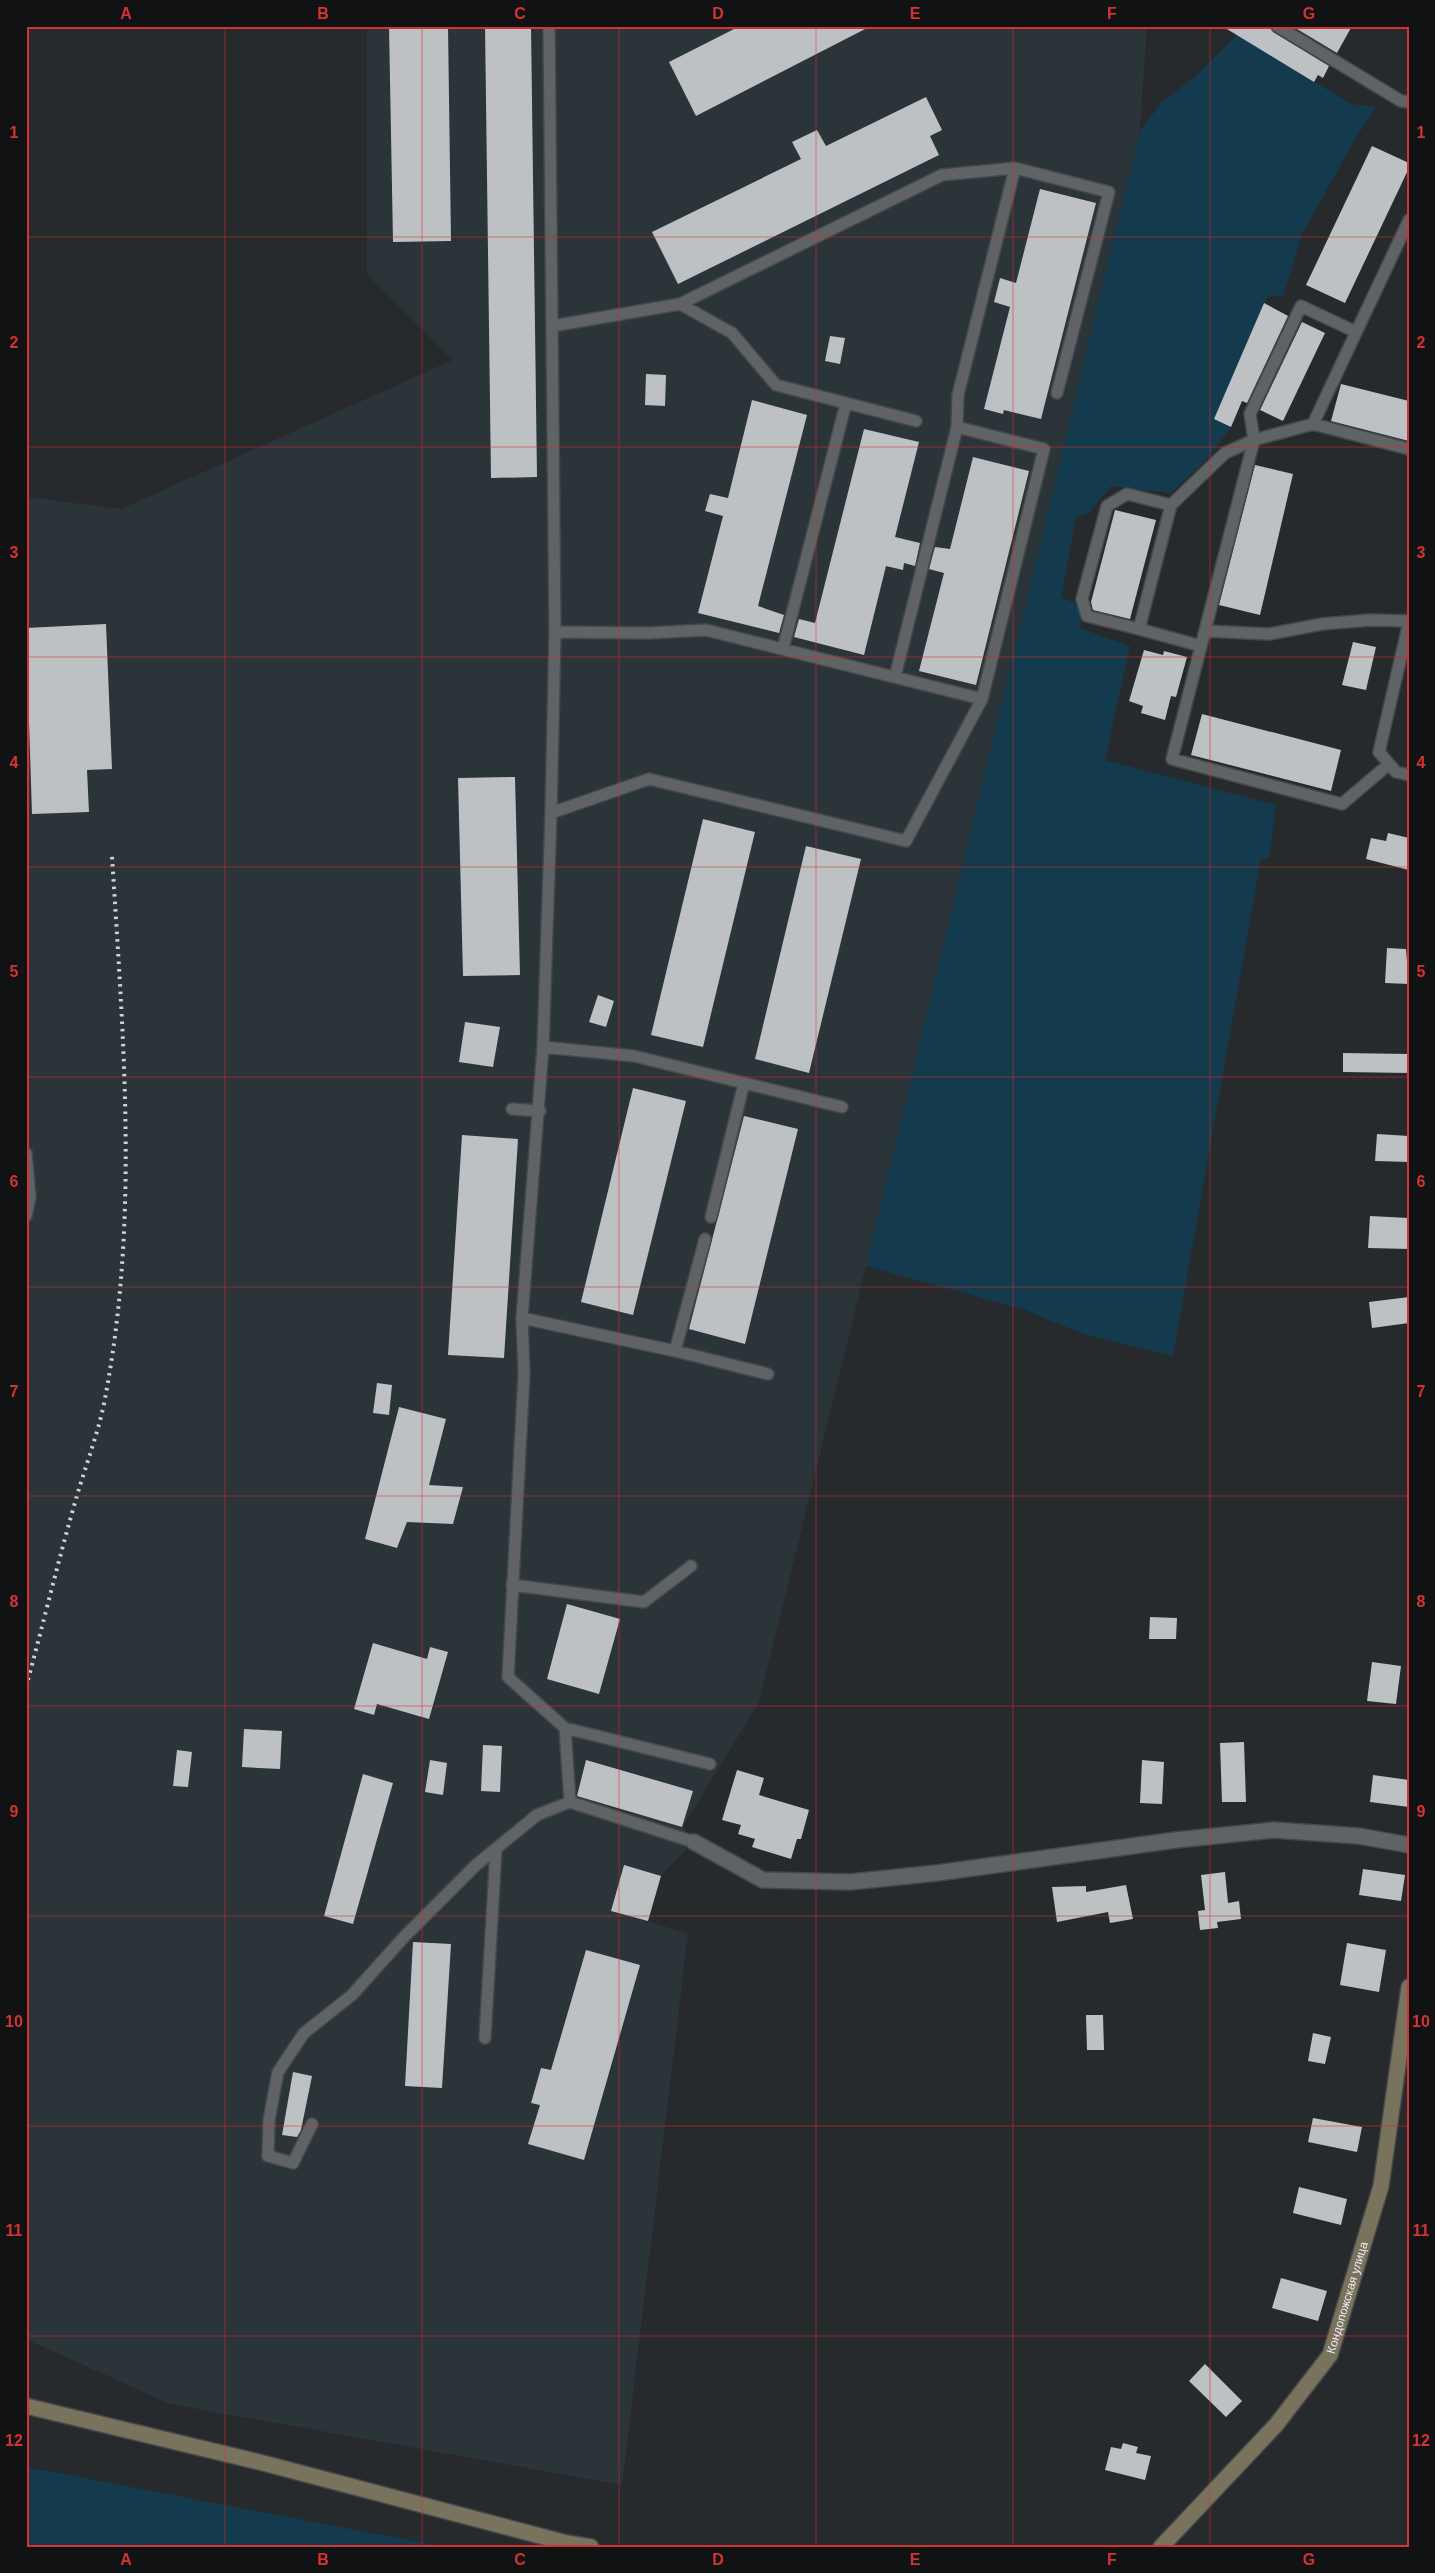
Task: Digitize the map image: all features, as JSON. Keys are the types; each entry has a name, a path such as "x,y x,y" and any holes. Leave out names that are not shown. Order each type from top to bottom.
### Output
{"street":[{"path":"694,1842 763,1880 850,1882 937,1873 1166,1841 1274,1830 1359,1836 1409,1845"},
{"name":"Кондопожская улица","path":"1161,2547 1276,2425 1330,2355 1381,2186 1409,1987"},
{"path":"26,2406 263,2463 567,2544 592,2547"}],"lane":[{"path":"549,26 555,632 551,813 540,1111 522,1318 524,1374 508,1677 565,1728 710,1764"},
{"path":"1277,26 1401,101 1409,102"},
{"path":"552,326 680,304 942,175 1015,168 1109,192 1058,393"},
{"path":"895,677 958,427 958,395 1015,168"},
{"path":"1313,424 1356,332 1404,243 1409,220"},
{"path":"680,304 732,333 776,386 916,421"},
{"path":"1356,332 1301,306 1250,414 1254,440 1172,759 1342,804 1389,764"},
{"path":"783,649 846,403"},
{"path":"1139,629 1171,505 1225,453 1254,440 1313,424 1409,449"},
{"path":"551,813 649,778 906,841 982,699 1044,448 958,427"},
{"path":"1171,505 1127,494 1107,506 1082,599 1087,616 1201,646"},
{"path":"1205,631 1269,634 1322,624 1370,620 1409,622 1379,752 1396,772 1409,775"},
{"path":"555,632 648,633 706,630 982,699"},
{"path":"543,1047 634,1056 842,1108"},
{"path":"711,1217 744,1083"},
{"path":"512,1109 540,1111"},
{"path":"26,1153 30,1198 26,1216"},
{"path":"675,1351 706,1239"},
{"path":"522,1318 675,1351 768,1374"},
{"path":"512,1585 644,1602 691,1566"},
{"path":"565,1728 570,1802"},
{"path":"312,2124 293,2163 268,2156 269,2120 278,2072 304,2033 352,1995 404,1937 476,1865 537,1815 570,1802 694,1842"},
{"path":"485,2038 496,1849"}],"shaded area":[{"path":"367,26 1147,26 1140,131 958,891 759,1702 683,1827 694,1842 661,1876 648,1921 688,1934 622,2485 170,2404 26,2339 26,497 121,509 453,360 367,274"},
{"path":"1237,35 1351,104 1376,107 1354,141 1302,234 1283,297 1269,295 1264,303 1214,419 1231,427 1207,459 1171,493 1111,486 1089,513 1076,517 1061,597 1083,607 1079,628 1130,646 1105,760 1276,805 1269,859 1261,858 1173,1356 1083,1334 1023,1309 866,1266 1140,131 1162,102 1196,76"},
{"path":"26,2467 445,2547 26,2547"}],"building":[{"path":"389,26 448,26 451,241 393,242"},
{"path":"485,26 531,26 537,477 491,478"},
{"path":"740,26 871,26 696,116 669,62"},
{"path":"1222,26 1270,26 1273,32 1329,66 1323,78 1318,75 1314,82"},
{"path":"1292,26 1352,26 1337,53"},
{"path":"926,97 942,130 930,136 939,155 678,284 652,232 801,159 792,142 817,130 826,146"},
{"path":"1372,146 1409,163 1409,168 1345,303 1306,285"},
{"path":"1040,189 1096,203 1041,419 1004,410 1003,414 984,409 1010,307 994,302 1000,278 1016,283"},
{"path":"1264,303 1288,316 1247,403 1242,401 1231,427 1214,419"},
{"path":"1302,322 1325,333 1283,421 1260,410"},
{"path":"830,336 845,338 840,364 825,361"},
{"path":"646,374 666,375 665,406 645,405"},
{"path":"1341,384 1409,401 1409,441 1331,421"},
{"path":"752,400 807,415 758,606 784,615 779,633 698,613 723,516 705,511 710,494 728,498"},
{"path":"864,429 919,442 895,537 920,543 915,566 904,563 903,570 886,566 864,655 794,637 799,619 815,623"},
{"path":"973,457 1029,471 976,685 919,671 944,573 929,569 935,547 950,549"},
{"path":"1255,465 1293,474 1260,615 1219,605"},
{"path":"1115,510 1156,520 1130,619 1093,610 1091,602"},
{"path":"106,624 112,769 87,770 89,812 32,814 26,628"},
{"path":"1353,642 1376,647 1366,690 1342,685"},
{"path":"1144,650 1163,655 1164,651 1187,657 1176,697 1171,696 1165,720 1141,713 1143,706 1129,701"},
{"path":"1202,714 1341,750 1331,791 1191,755"},
{"path":"515,777 520,975 463,976 458,778"},
{"path":"703,819 755,832 703,1047 651,1035"},
{"path":"1388,833 1409,838 1409,870 1366,859 1371,838 1386,841"},
{"path":"806,846 861,859 809,1073 755,1059"},
{"path":"1387,948 1406,949 1409,984 1385,983"},
{"path":"598,995 614,1001 606,1027 589,1022"},
{"path":"465,1022 500,1027 493,1067 459,1062"},
{"path":"1343,1053 1409,1054 1409,1073 1343,1072"},
{"path":"633,1088 686,1101 633,1315 581,1302"},
{"path":"744,1116 798,1129 745,1344 689,1329"},
{"path":"1377,1134 1409,1136 1409,1162 1375,1161"},
{"path":"462,1135 518,1139 504,1358 448,1355"},
{"path":"1370,1216 1409,1218 1409,1249 1368,1248"},
{"path":"1409,1297 1409,1323 1372,1328 1369,1302"},
{"path":"377,1383 392,1385 389,1415 373,1413"},
{"path":"399,1407 446,1419 429,1485 463,1487 453,1524 407,1522 397,1548 365,1539"},
{"path":"567,1604 620,1619 599,1694 547,1679"},
{"path":"1150,1617 1177,1618 1176,1639 1149,1639"},
{"path":"373,1643 427,1659 430,1647 448,1652 429,1719 377,1704 374,1715 354,1709"},
{"path":"1372,1662 1401,1666 1396,1704 1367,1701"},
{"path":"244,1729 282,1731 280,1769 242,1767"},
{"path":"1244,1742 1246,1802 1222,1802 1220,1743"},
{"path":"483,1745 502,1746 500,1792 481,1791"},
{"path":"177,1750 192,1752 188,1787 173,1786"},
{"path":"430,1760 447,1763 443,1795 425,1792"},
{"path":"586,1760 693,1791 682,1827 577,1796"},
{"path":"1142,1760 1164,1762 1162,1804 1140,1803"},
{"path":"737,1770 764,1778 759,1795 809,1810 801,1839 797,1839 791,1859 752,1847 755,1839 738,1834 741,1825 722,1820"},
{"path":"363,1774 393,1783 353,1924 324,1916"},
{"path":"1373,1775 1409,1780 1409,1807 1370,1802"},
{"path":"624,1865 661,1876 648,1921 611,1911"},
{"path":"1363,1869 1405,1875 1401,1901 1359,1895"},
{"path":"1225,1872 1228,1903 1239,1901 1241,1919 1217,1922 1218,1928 1200,1930 1198,1911 1205,1910 1201,1875"},
{"path":"1126,1885 1133,1919 1110,1923 1108,1912 1057,1922 1052,1887 1086,1886 1086,1892"},
{"path":"413,1942 451,1944 442,2088 405,2086"},
{"path":"1347,1943 1386,1950 1379,1992 1340,1985"},
{"path":"586,1950 640,1965 584,2160 528,2144 540,2105 531,2103 541,2068 551,2070"},
{"path":"1086,2015 1103,2015 1104,2050 1087,2050"},
{"path":"1313,2033 1331,2037 1325,2064 1308,2061"},
{"path":"293,2072 312,2076 301,2130 297,2137 282,2135"},
{"path":"1313,2118 1362,2127 1357,2152 1308,2142"},
{"path":"1299,2187 1347,2199 1341,2225 1293,2213"},
{"path":"1281,2278 1327,2291 1318,2321 1272,2308"},
{"path":"1205,2364 1242,2401 1226,2417 1189,2381"},
{"path":"1123,2443 1138,2447 1136,2453 1151,2456 1145,2480 1105,2470 1111,2447 1121,2449"}],"railway":[{"path":"26,1687 69,1522 100,1420 116,1326 122,1259 126,1125 124,1057 112,856"}]}
